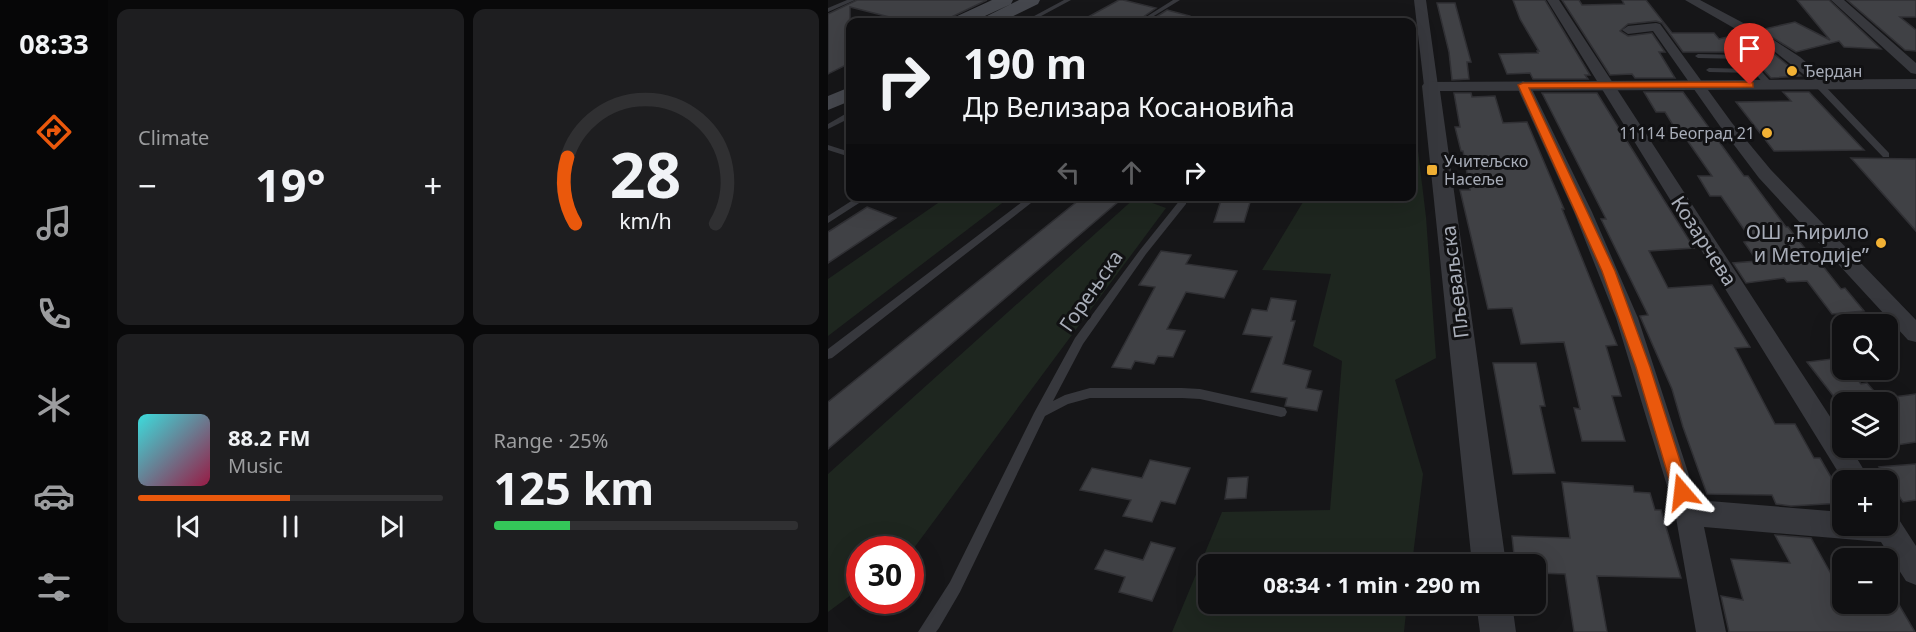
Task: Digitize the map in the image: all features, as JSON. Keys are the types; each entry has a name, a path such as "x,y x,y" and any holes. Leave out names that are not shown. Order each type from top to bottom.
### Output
{"main road":[{"path":"967,18 1005,0"},
{"path":"996,18 1032,0"},
{"path":"828,87 846,78"},
{"path":"828,104 846,95"}],"street":[{"name":"Пљеваљска","path":"1420,0 1488,554"},
{"name":"Козарчева","path":"1553,0 1851,470"},
{"path":"1691,0 1785,51 1809,68 1822,85"},
{"path":"1837,0 1916,70"},
{"path":"1628,30 1656,27 1765,174 1916,334"},
{"path":"1431,86 1916,84"},
{"path":"1523,85 1609,271 1643,367 1688,513 1711,632"},
{"path":"1688,513 1832,523"},
{"path":"1894,536 1912,559"},
{"path":"1496,614 1498,632"}],"lane":[{"path":"828,10 852,0"},
{"path":"1034,18 1068,0"},
{"path":"1148,18 1177,0"},
{"path":"1737,47 1769,85"},
{"path":"1698,56 1745,57"},
{"path":"1709,70 1757,71"},
{"path":"1822,85 1886,154"},
{"path":"828,127 846,118"},
{"path":"828,147 846,154"},
{"path":"828,220 858,201"},
{"path":"828,354 1029,201"},
{"name":"Горењска","path":"926,632 934,623 955,587 1061,373 1096,315 1183,202"},
{"path":"1044,411 1065,400 1090,393 1182,393 1200,394 1281,412"}],"shaded area":[{"path":"1416,134 1426,217 1436,358 1395,380 1423,474 1413,554 1204,554 1222,512 1330,510 1342,361 1313,346 1331,274 1262,270 1304,201 1416,201"},
{"path":"937,201 1005,201 828,336 828,279 938,203"},
{"path":"1132,201 1147,201 1166,208 923,536 846,536 846,599 828,612 828,474"},
{"path":"1198,570 1198,614 1406,614 1404,632 1172,632"}],"building":[{"path":"857,0 987,0 949,18 893,18 850,7 850,18 846,18 846,65 828,74 828,14"},
{"path":"1119,0 1156,8 1142,18 1088,17"},
{"path":"1513,0 1545,0 1590,75 1585,75 1588,79 1533,79 1530,73 1507,74 1499,54 1538,53 1539,51 1520,19"},
{"path":"1562,0 1579,0 1582,5 1624,4 1622,0 1646,0 1672,33 1714,33 1719,39 1740,34 1773,53 1801,76 1771,78 1739,44 1732,47 1735,52 1683,52 1662,23 1656,21 1628,24 1620,31 1628,36 1652,33 1665,52 1659,52 1675,78 1635,78 1632,74 1610,75"},
{"path":"1797,0 1829,0 1881,49 1844,47 1839,41 1796,52 1760,30 1795,22 1830,40"},
{"path":"1847,0 1916,0 1916,17 1900,17 1916,30 1916,51 1905,50"},
{"path":"1437,3 1455,3 1471,62 1467,62 1469,79 1452,80 1449,52"},
{"path":"1167,10 1190,16 1190,18 1154,18"},
{"path":"1644,92 1683,92 1744,176 1748,176 1786,227 1811,256 1815,256 1841,289 1845,288 1864,311 1832,314 1807,281 1787,282 1784,278 1746,283 1733,263 1757,261 1744,242 1752,241 1721,196 1710,196 1698,176 1712,176 1680,130 1676,130 1665,112 1656,112"},
{"path":"1783,92 1809,92 1864,150 1774,151 1736,102 1791,101"},
{"path":"1454,93 1471,93 1472,97 1495,96 1503,123 1527,122 1617,345 1606,346 1621,396 1612,396 1625,441 1582,441 1574,408 1580,409 1564,342 1521,344 1512,308 1488,309 1460,190 1470,190 1463,151 1461,151 1455,127 1460,127"},
{"path":"1542,93 1597,93 1694,248 1649,251 1668,288 1712,285 1750,347 1735,348 1775,424 1795,424 1814,458 1820,458 1832,479 1832,504 1791,506 1776,504 1772,495 1707,494 1672,389 1640,316 1648,315 1601,219 1606,219"},
{"path":"1851,158 1916,159 1916,231"},
{"path":"1078,201 1119,201 828,449 828,402"},
{"path":"1221,201 1250,201 1244,222 1214,222"},
{"path":"867,207 896,218 828,263 828,232"},
{"path":"1161,251 1191,255 1186,264 1237,271 1224,298 1186,292 1167,329 1185,331 1173,357 1158,356 1154,364 1135,361 1131,369 1112,367 1155,287 1139,285"},
{"path":"1271,298 1296,301 1291,321 1295,321 1283,364 1311,371 1306,388 1322,391 1317,411 1285,406 1287,398 1251,392 1272,337 1243,334 1252,309 1267,311"},
{"path":"1832,359 1832,380 1858,380 1861,384 1867,383 1875,392 1832,392 1832,394 1807,362"},
{"path":"1493,363 1536,363 1545,406 1540,406 1555,473 1513,474"},
{"path":"1916,394 1916,442 1898,445 1898,396"},
{"path":"1150,460 1190,468 1175,504 1161,501 1152,522 1123,516 1131,500 1080,490 1092,468 1142,478"},
{"path":"1916,464 1916,500 1903,502 1898,495 1898,470 1881,470 1879,467"},
{"path":"1248,477 1246,498 1225,499 1228,478"},
{"path":"1562,482 1633,486 1634,492 1650,493 1655,510 1661,510 1681,578 1597,576 1607,632 1574,632 1565,574 1546,573 1546,554 1514,554 1512,536 1570,538"},
{"path":"1775,535 1811,538 1832,576 1832,614 1898,614 1898,603 1915,632 1729,632 1721,596 1743,600 1731,559 1790,563"},
{"path":"1151,542 1175,548 1152,601 1119,592 1125,577 1095,569 1105,550 1143,560"}],"place":[{"name":"Ђердан","path":"1792,71"},
{"name":"11114 Београд 21","path":"1767,133"},
{"name":"Учитељско Насеље","path":"1432,170"},
{"name":"ОШ „Ћирило и Методије”","path":"1881,243"}],"route":[{"path":"1682,492 1627,318 1609,271 1523,85 1750,85"}]}
